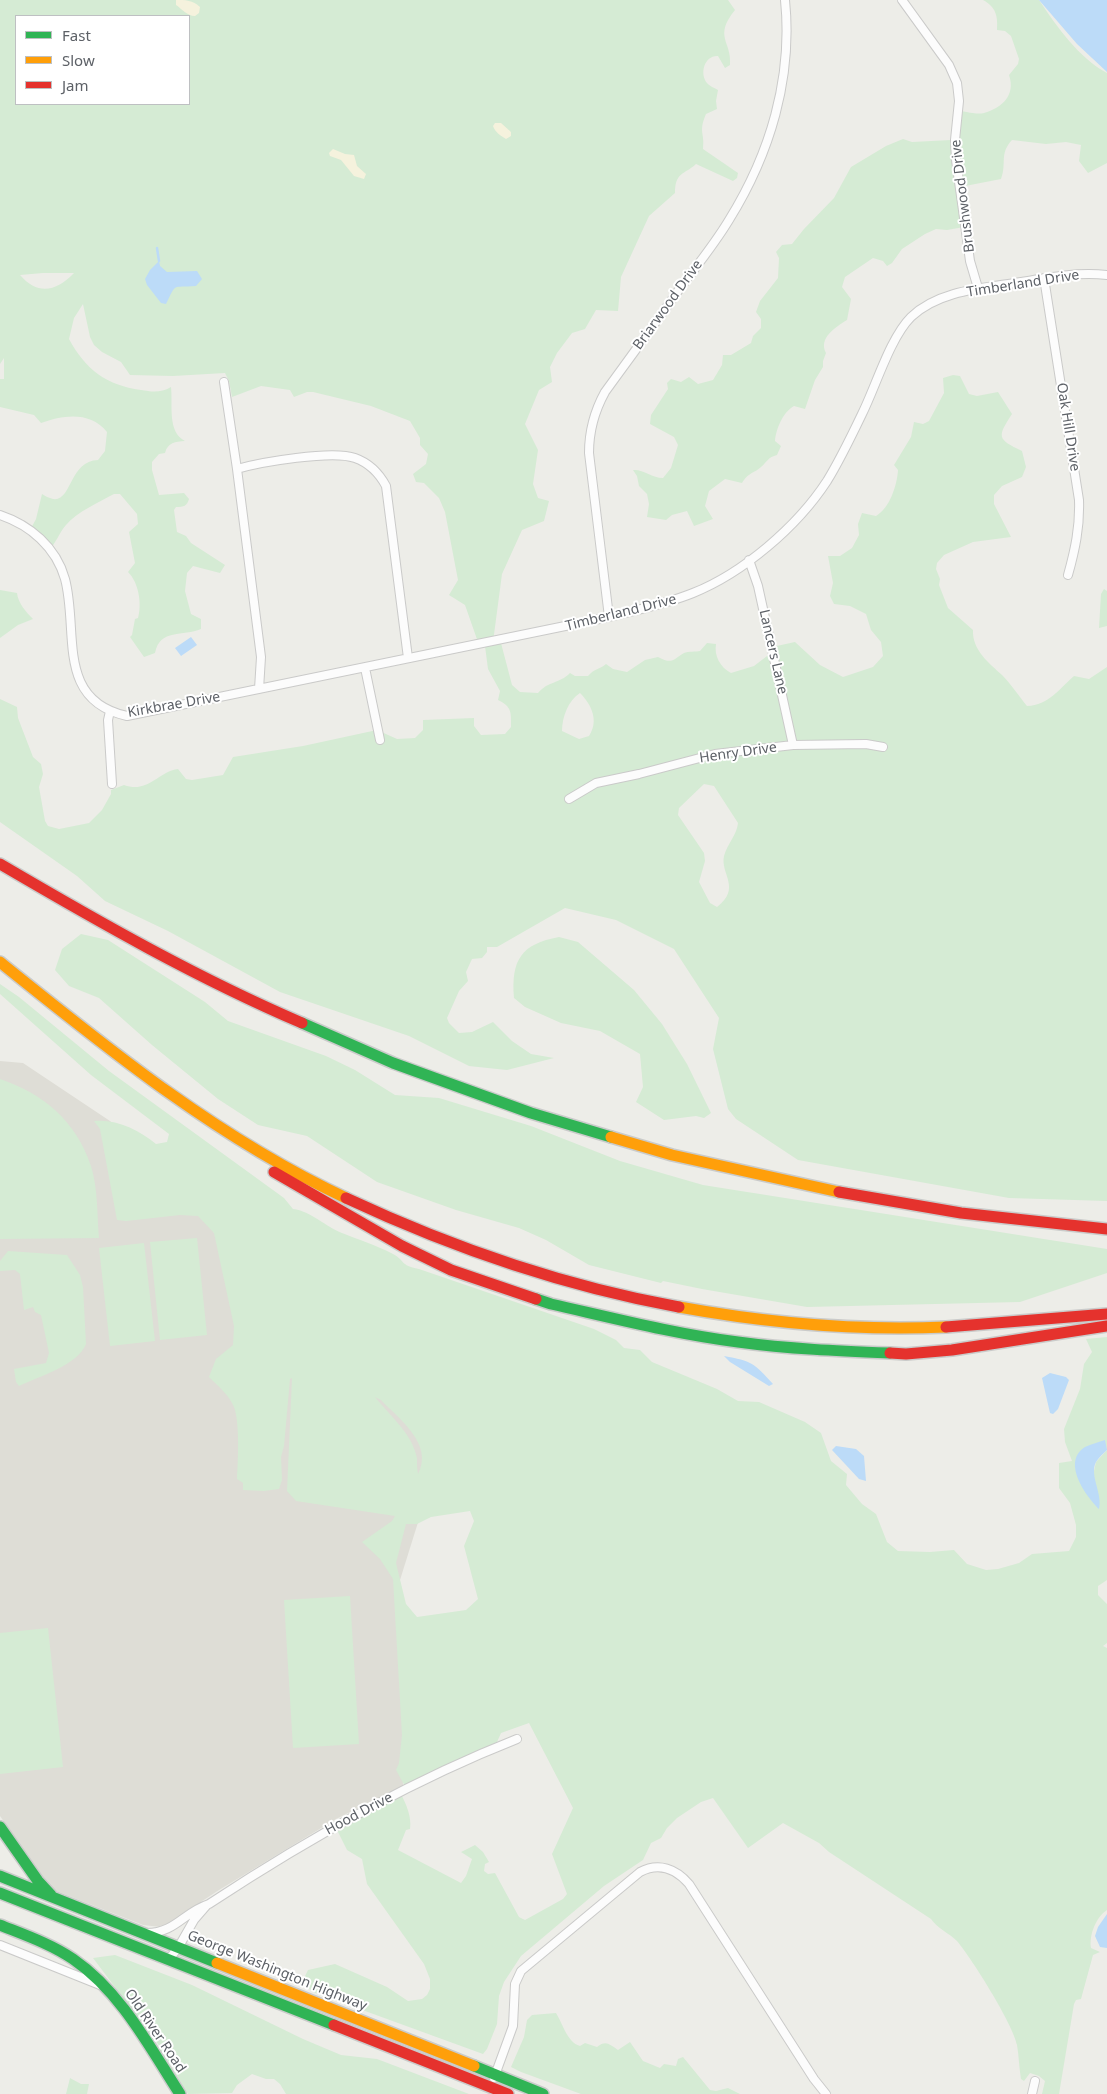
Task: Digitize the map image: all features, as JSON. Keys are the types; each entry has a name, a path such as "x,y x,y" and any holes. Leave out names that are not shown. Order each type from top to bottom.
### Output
{"main road":[{"path":"0,864 125,937 263,1007 388,1062 541,1117 681,1157 830,1192 966,1214 1107,1229"},
{"path":"0,962 227,1141 254,1160 415,1253 476,1280 567,1308 659,1329 737,1342 812,1350 886,1354 937,1352 1107,1326"},
{"path":"176,1099 266,1156 316,1184 375,1212 496,1260 559,1280 622,1296 742,1318 848,1327 914,1328 979,1326 1107,1314"},
{"path":"0,1826 42,1886 57,1899"},
{"name":"George Washington Highway","path":"0,1876 543,2094"},
{"name":"George Washington Highway","path":"0,1893 508,2094"},
{"name":"Old River Road","path":"0,1927 43,1943 72,1958 105,1987 127,2014 180,2094"}],"street":[{"name":"Briarwood Drive","path":"609,617 589,452 589,439 594,415 605,392 723,230 750,180 778,108 787,55 788,34 785,0"},
{"name":"Brushwood Drive","path":"902,0 949,65 957,84 959,101 955,140 956,160 970,261 978,288"},
{"name":"Timberland Drive","path":"259,689 609,617 662,604 694,593 730,575 749,560 798,517 826,482 863,413 897,337 911,317 928,305 944,298 978,288 1069,275 1107,275"},
{"name":"Oak Hill Drive","path":"1044,278 1079,500 1080,523 1068,575"},
{"path":"224,382 237,469 260,657 259,689"},
{"path":"237,469 260,462 346,455 364,462 381,476 386,486 408,658"},
{"name":"Kirkbrae Drive","path":"0,515 21,523 41,538 57,560 65,579 78,677 83,688 95,702 110,711 127,716 259,689"},
{"name":"Lancers Lane","path":"749,560 758,586 794,745"},
{"path":"366,668 380,740"},
{"path":"110,711 108,720 112,784"},
{"name":"Henry Drive","path":"569,798 596,783 639,774 706,755 794,745 866,744 883,747"},
{"name":"Hood Drive","path":"136,1931 149,1933 167,1930 192,1911 209,1904 356,1815 459,1763 517,1739"},
{"path":"490,2087 513,2026 515,1984 521,1971 640,1872 659,1867 671,1869 681,1875 689,1884 814,2079 826,2094"},
{"name":"Hood Drive","path":"169,1959 178,1948 194,1920 209,1904"},
{"name":"Old River Road","path":"0,1945 105,1987"},
{"path":"1032,2094 1035,2081"}],"shaded area":[{"path":"0,1061 23,1063 128,1133 328,1364 400,1404 426,1454 425,1500 400,1580 403,1786 336,1819 219,1890 174,1922 161,1927 143,1925 51,1889 0,1816"}],"green space":[{"path":"0,0 728,0 735,10 725,27 724,33 729,50 730,65 725,68 718,56 713,56 705,65 705,79 708,84 718,90 717,109 706,114 702,129 703,149 738,173 737,178 733,181 696,164 678,177 675,193 649,216 621,277 618,311 596,310 585,329 572,333 557,353 550,367 552,382 539,390 525,424 538,450 533,484 538,498 549,501 544,521 522,530 502,574 493,642 479,645 465,605 449,595 458,580 445,512 439,498 424,483 416,482 413,474 426,464 428,454 420,445 420,438 410,421 371,406 313,392 307,392 294,397 290,390 261,386 232,397 229,381 225,373 173,376 130,375 121,362 102,352 94,345 90,337 83,304 74,318 69,339 82,359 90,367 107,380 129,388 156,392 171,387 173,425 179,437 185,441 175,442 170,445 165,453 159,454 152,462 152,470 159,495 184,493 189,499 186,505 176,507 174,510 177,532 186,536 191,543 225,565 220,573 193,566 187,573 185,591 191,614 201,619 201,629 167,637 158,645 155,653 144,657 130,637 135,619 138,618 140,606 135,582 128,572 135,563 129,532 138,524 137,514 120,494 114,494 71,520 48,552 29,532 36,519 42,494 53,499 59,498 64,494 81,467 89,462 98,460 105,451 107,432 100,425 85,418 59,418 41,423 34,415 0,407 0,379 4,379 4,358 0,364","holes":["74,273 61,284 47,289 34,286 20,275"]},
{"path":"983,0 1039,0 1061,31 1078,50 1097,67 1107,73 1107,163 1088,173 1079,161 1081,145 1066,142 1046,144 1012,140 1004,154 1001,179 960,187 964,227 947,230 936,229 902,249 892,263 887,266 883,261 873,258 845,277 842,287 851,299 847,320 833,330 824,342 826,353 823,367 815,380 805,409 794,406 781,421 775,441 781,446 777,455 770,458 742,483 725,479 709,491 705,506 713,519 694,526 687,511 672,515 666,520 647,517 649,504 647,494 639,486 637,476 633,470 663,478 671,468 678,445 674,437 650,424 651,415 668,389 667,383 671,379 681,382 689,377 698,384 713,380 722,365 723,355 731,355 751,343 753,336 761,328 761,319 756,312 760,301 778,278 779,258 776,252 782,245 792,244 834,198 851,167 886,146 903,139 912,142 951,140 955,110 984,113 991,111 1006,100 1011,89 1009,75 1018,64 1019,59 1011,36 1005,31 997,30 995,12"},
{"path":"953,375 960,376 969,394 977,396 998,392 1012,414 1004,428 1002,437 1022,451 1026,467 1022,477 1002,486 994,495 994,504 1011,537 973,542 944,555 937,563 936,569 940,579 939,585 948,608 973,630 975,644 982,656 1005,679 1027,706 1042,703 1074,676 1089,679 1107,667 1107,1201 1009,1198 798,1160 736,1119 728,1109 713,1049 719,1018 674,949 616,920 565,908 497,947 487,947 487,952 482,958 472,959 466,972 468,981 459,991 447,1018 449,1023 459,1033 472,1032 493,1022 512,1041 531,1054 554,1058 507,1070 469,1066 409,1036 280,992 168,931 105,901 77,876 0,822 0,699 17,707 18,718 33,757 41,764 43,774 39,787 45,821 48,826 59,829 89,823 102,810 111,794 111,790 124,785 140,787 178,769 186,779 192,780 223,775 233,757 303,746 377,730 397,739 415,738 423,730 423,720 474,718 474,726 481,735 505,734 511,727 511,714 506,705 498,700 500,691 488,669 485,646 501,643 512,685 520,692 538,693 546,686 566,677 570,673 575,676 588,676 606,664 613,669 627,672 645,660 658,657 670,661 686,652 700,651 707,643 716,644 716,653 719,661 731,673 754,666 771,653 772,647 795,642 820,665 843,677 873,667 883,656 881,642 871,630 866,614 850,606 834,604 830,596 833,583 828,556 840,556 852,548 859,535 858,524 862,513 876,516 889,502 898,470 894,465 911,437 914,422 923,424 929,421 944,393 943,378","holes":["580,693 591,708 594,725 589,736 579,739 562,731 566,710 572,700","704,784 714,786 738,823 736,832 724,856 729,887 728,894 717,907 710,903 699,882 705,861 704,853 678,815 679,808"]},
{"path":"1104,589 1107,591 1107,626 1099,628 1101,594"},
{"path":"0,590 17,593 21,604 33,619 18,625 0,638"},
{"path":"81,934 108,940 205,1002 228,1021 326,1056 355,1070 395,1095 439,1098 531,1126 620,1161 703,1185 1107,1249 1107,1273 1020,1302 807,1307 663,1281 661,1283 589,1265 546,1240 519,1228 456,1210 377,1182 307,1136 258,1125 218,1099 152,1045 99,998 69,986 55,970 62,949"},
{"path":"559,937 578,942 634,990 662,1024 687,1064 711,1113 704,1118 696,1116 664,1120 636,1102 643,1087 640,1054 600,1031 561,1023 525,1007 514,998 514,973 521,956 527,949 536,944"},
{"path":"0,984 19,997 109,1071 284,1198 293,1209 300,1210 342,1233 387,1251 397,1256 408,1266 594,1329 616,1340 624,1348 640,1350 652,1362 717,1389 738,1401 759,1402 805,1422 821,1433 831,1461 847,1474 846,1485 862,1504 876,1514 887,1542 898,1551 930,1552 954,1550 967,1564 986,1570 998,1569 1019,1563 1032,1554 1069,1551 1076,1537 1076,1525 1070,1503 1059,1488 1059,1463 1072,1461 1065,1442 1064,1429 1080,1389 1084,1364 1092,1352 1086,1339 1107,1337 1107,1450 1107,1580 1098,1586 1098,1595 1107,1604 1107,1643 1103,1646 1107,1648 1107,1910 1100,1917 1092,1932 1091,1948 1100,1952 1093,1955 1081,1999 1076,2000 1074,2004 1059,2094 1042,2094 1045,2081 1039,2076 1030,2073 1024,2081 1021,2079 1017,2045 1008,2022 982,1976 954,1938 937,1926 931,1919 829,1852 819,1843 783,1823 748,1848 713,1798 701,1802 677,1818 667,1828 661,1838 651,1843 643,1860 604,1886 521,1956 504,1982 499,1996 497,2024 487,2049 483,2054 313,1992 302,1982 308,1970 335,1964 387,1987 408,2001 422,1999 430,1989 430,1979 424,1964 367,1884 362,1859 347,1850 336,1828 401,1794 408,1811 410,1829 406,1830 398,1850 461,1883 466,1876 472,1859 461,1852 475,1845 483,1852 489,1862 485,1864 484,1871 488,1874 495,1873 519,1917 525,1920 563,1899 567,1894 552,1854 573,1808 529,1723 501,1733 493,1751 407,1790 396,1770 399,1763 402,1735 393,1579 380,1559 362,1542 392,1521 395,1516 296,1501 287,1491 292,1378 290,1379 284,1446 281,1457 282,1480 279,1489 264,1491 243,1490 243,1483 237,1479 238,1432 234,1407 226,1395 209,1377 216,1359 233,1345 234,1326 214,1233 198,1216 180,1215 126,1221 117,1220 100,1129 94,1121 111,1122 127,1126 156,1144 167,1142 169,1134 91,1075 0,994","holes":["375,1397 381,1400 405,1424 418,1442 422,1452 422,1463 418,1474 417,1458 410,1441 400,1425","1086,1447 1107,1450 1096,1462 1094,1471","470,1511 474,1521 464,1546 478,1599 466,1610 417,1617 406,1604 396,1563 406,1524 417,1524 431,1517"]},
{"path":"0,1079 16,1085 44,1101 56,1111 77,1136 85,1150 93,1174 99,1238 0,1239"},
{"path":"197,1238 207,1335 160,1340 150,1242"},
{"path":"144,1243 155,1341 110,1346 99,1248"},
{"path":"8,1251 67,1255 80,1275 83,1287 86,1344 82,1351 57,1370 19,1386 16,1382 14,1369 46,1363 49,1353 41,1315 35,1312 33,1307 24,1310 20,1274 15,1270 0,1271 0,1261"},
{"path":"350,1596 359,1744 293,1748 284,1600"},
{"path":"48,1628 63,1767 0,1774 0,1633"},
{"path":"115,1955 192,1985 303,2039 341,2055 377,2059 469,2094 286,2094 280,2084 274,2079 266,2079 252,2074 237,2085 232,2093 188,2094 168,2061 158,2055 161,2048 93,1958"},
{"path":"556,2013 569,2037 580,2046 585,2043 597,2047 605,2043 618,2050 630,2042 643,2061 660,2068 664,2064 676,2066 678,2059 683,2057 710,2090 716,2091 728,2088 740,2094 581,2094 511,2067 524,2037 527,2020 532,2015"},
{"path":"70,2078 81,2084 89,2084 87,2094 66,2094"}],"sand":[{"path":"176,0 186,0 195,3 200,7 199,13 192,16 176,5"},
{"path":"495,123 501,123 511,132 511,136 506,139 500,135 493,126"},
{"path":"333,149 345,154 354,155 357,166 366,174 364,179 354,176 341,160 330,156 329,153"}],"water":[{"path":"1039,0 1107,0 1107,72 1077,44"},
{"path":"159,261 160,266 167,272 197,271 202,279 196,286 174,289 166,304 161,303 147,285 145,279 150,270"},
{"path":"191,637 197,645 181,656 175,648"},
{"path":"724,1356 752,1364 773,1384 769,1386 730,1362"},
{"path":"1050,1373 1066,1377 1069,1380 1058,1409 1053,1414 1050,1413 1042,1378"},
{"path":"1105,1440 1107,1450 1097,1460 1094,1467 1100,1503 1099,1509 1088,1496 1078,1479 1075,1461 1078,1453 1085,1447"},
{"path":"836,1446 856,1449 864,1456 866,1481 859,1479 832,1450"},
{"path":"1107,1914 1107,1948 1100,1947 1095,1936 1098,1927"}],"waterway":[{"path":"157,248 159,261"}],"traffic: fast":[{"path":"302,1023 393,1063 531,1113 611,1137"},
{"path":"536,1299 644,1325 714,1339 795,1348 890,1353"},
{"path":"0,1827 38,1881 51,1895"},
{"path":"0,1876 217,1963"},
{"path":"0,1893 334,2025"},
{"path":"0,1925 56,1949 73,1959 106,1987 133,2021 180,2094"},
{"path":"474,2066 543,2094"}],"traffic: slow":[{"path":"0,962 123,1059 209,1120 299,1174 346,1198"},
{"path":"611,1137 672,1155 839,1192"},
{"path":"679,1307 745,1317 846,1327 946,1327"},
{"path":"217,1963 474,2066"}],"traffic: jam":[{"path":"0,864 111,928 186,968 302,1023"},
{"path":"274,1172 402,1246 451,1270 536,1299"},
{"path":"839,1192 961,1213 1107,1229"},
{"path":"346,1198 427,1233 509,1263 593,1288 679,1307"},
{"path":"946,1327 1107,1314"},
{"path":"890,1353 906,1354 952,1350 1107,1326"},
{"path":"334,2025 508,2094"}]}
